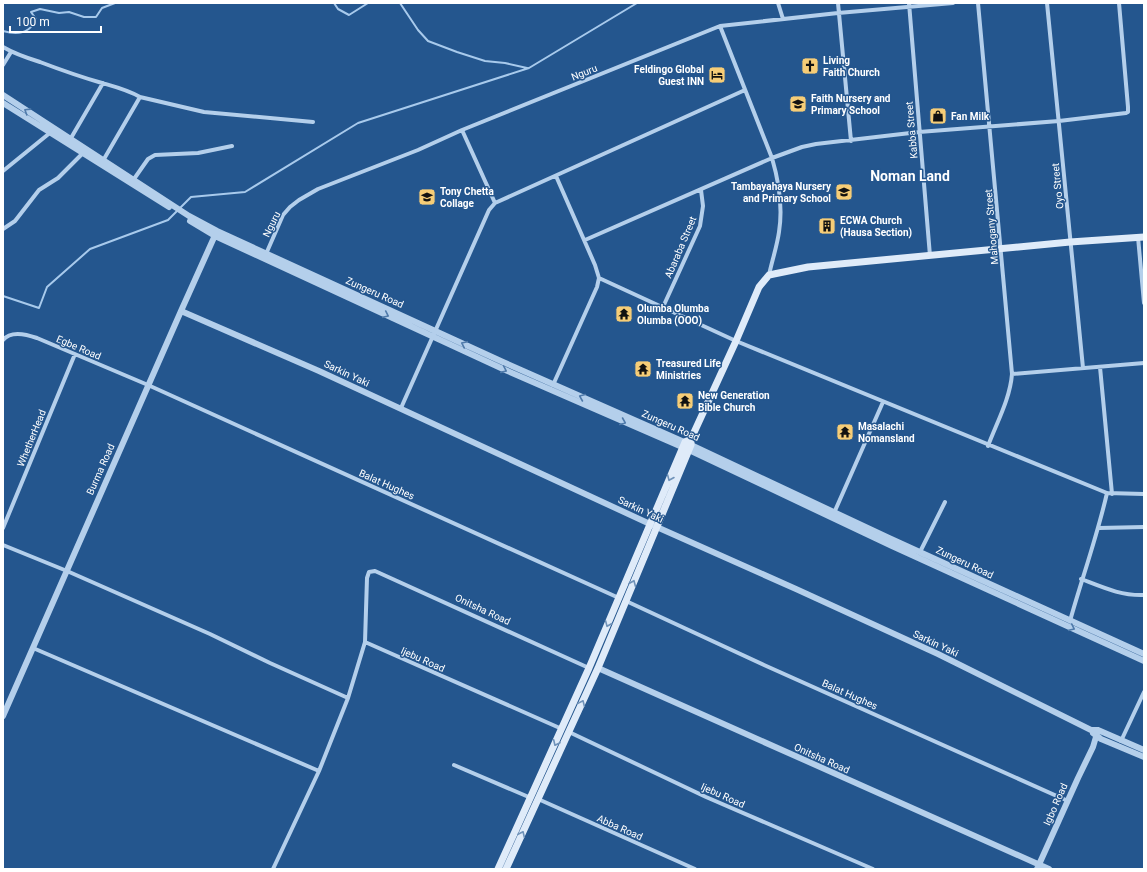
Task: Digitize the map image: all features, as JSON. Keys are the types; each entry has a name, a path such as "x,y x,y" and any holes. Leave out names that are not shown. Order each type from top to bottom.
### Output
{"main road":[{"path":"566,730 589,668 618,598 653,526 759,287 769,275 808,267 1070,242 1141,237"},
{"path":"506,869 535,798 566,730 598,668 626,601 653,526"},
{"path":"498,869 535,798"}],"street":[{"path":"778,3 783,18"},
{"path":"838,3 851,141"},
{"name":"Nguru","path":"266,254 283,216 299,200 318,189 418,150 462,130 720,26 909,5 953,3"},
{"name":"Mahogany Street","path":"978,3 1012,374 1011,385 1006,401 988,446"},
{"name":"Oyo Street","path":"1047,3 1083,368"},
{"path":"585,240 802,146 919,132 1058,121 1122,114 1128,112 1118,3"},
{"name":"Kabba Street","path":"909,5 930,256"},
{"path":"720,26 772,158 778,178 781,204 779,232 769,275"},
{"path":"3,47 11,52 116,86 140,97 204,112 313,122"},
{"path":"3,65 11,52"},
{"path":"71,138 103,83"},
{"path":"401,408 489,210 495,203 745,90"},
{"path":"3,95 104,159 176,209"},
{"path":"104,159 140,97"},
{"path":"3,103 176,209"},
{"path":"462,130 495,203"},
{"path":"3,171 51,132"},
{"path":"134,179 148,158 155,154 198,153 232,146"},
{"path":"3,229 15,221 39,190 58,178 83,152"},
{"path":"553,385 597,287 599,278 585,240 556,176"},
{"name":"Abaraba Street","path":"663,307 700,226 703,206 701,190"},
{"name":"Zungeru Road","path":"176,209 216,234 266,254 434,333 688,445 1034,605 1144,654"},
{"path":"216,234 434,333 523,378 688,445 899,549 1144,661"},
{"name":"Burma Road","path":"3,716 181,310 216,234"},
{"path":"1141,237 1144,303"},
{"path":"599,278 736,341 988,446 1106,493 1144,494"},
{"name":"Sarkin Yaki","path":"181,310 318,370 653,526 804,592 938,654 1091,730 1144,750"},
{"name":"Egbe Road","path":"3,340 5,337 12,334 25,334 148,385"},
{"name":"WhetherHead","path":"3,528 75,354"},
{"path":"1012,374 1144,362"},
{"path":"1100,367 1112,494"},
{"name":"Balat Hughes","path":"148,385 618,598"},
{"path":"834,512 883,402"},
{"path":"1070,621 1081,579 1098,528 1106,493"},
{"path":"920,552 945,502"},
{"path":"1098,528 1144,527"},
{"path":"3,545 67,571 210,634 348,698"},
{"name":"Onitsha Road","path":"365,642 368,574 369,572 375,571 589,668"},
{"path":"1081,579 1125,594 1144,595"},
{"name":"Balat Hughes","path":"626,601 764,665 1068,801"},
{"path":"273,869 319,772 348,698 365,642"},
{"name":"Ijebu Road","path":"365,642 566,730 706,796 873,869"},
{"path":"33,648 319,772"},
{"name":"Onitsha Road","path":"598,668 862,786 1038,867 1049,869"},
{"path":"1121,741 1144,692"},
{"path":"1100,734 1144,757"},
{"name":"Igbo Road","path":"1038,867 1100,734"},
{"name":"Abba Road","path":"454,765 535,798 695,869"}],"waterway":[{"path":"3,31 18,33 27,30 36,19 31,12 40,9 59,13 69,12 84,17 96,17 102,8 115,3"},
{"path":"334,3 338,9 349,15 368,3"},
{"path":"400,3 418,30 428,41 485,61 505,63 527,68"},
{"path":"3,296 39,308 47,287 90,249 168,220 191,197 245,192 358,123 529,68 637,3"}],"place":[{"name":"Living Faith Church","path":"810,66"},
{"name":"Feldingo Global Guest INN","path":"717,75"},
{"name":"Faith Nursery and Primary School","path":"798,104"},
{"name":"Fan Milk","path":"938,116"},
{"name":"Tambayahaya Nursery and Primary School","path":"844,192"},
{"name":"Tony Chetta Collage","path":"427,197"},
{"name":"ECWA Church (Hausa Section)","path":"827,226"},
{"name":"Olumba Olumba Olumba (OOO)","path":"624,314"},
{"name":"Treasured Life Ministries","path":"643,369"},
{"name":"New Generation Bible Church","path":"685,401"},
{"name":"Masalachi Nomansland","path":"845,432"}],"district":[{"name":"Noman Land","path":"910,176"}]}
